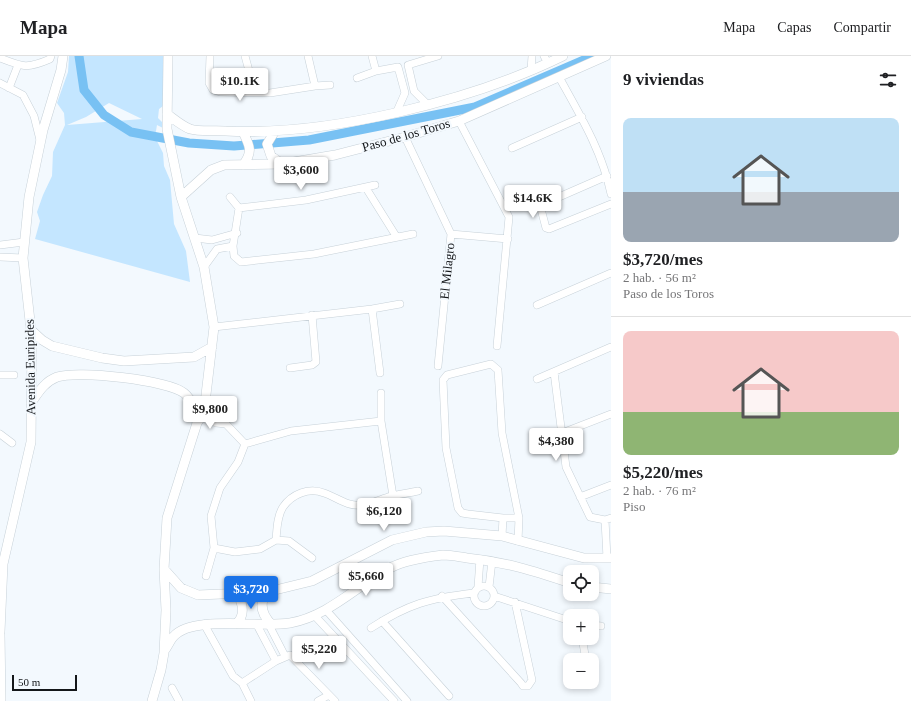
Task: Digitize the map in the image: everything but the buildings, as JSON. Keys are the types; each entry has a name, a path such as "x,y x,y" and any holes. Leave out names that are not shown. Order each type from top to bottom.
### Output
{"street":[{"path":"0,58 18,65 33,66 50,58 51,56"},
{"name":"Avenida Euripides","path":"1,701 1,564 31,442 31,330 23,258 24,242 29,197 40,140 62,70 62,56"},
{"path":"152,701 161,670 164,653 166,610 164,569 167,518 197,423 203,414 214,327 204,267 181,197 167,129 168,56"},
{"path":"210,56 209,83 213,90 220,92 270,93 315,86 330,86"},
{"path":"245,56 251,78"},
{"path":"308,56 315,86"},
{"path":"372,56 376,71"},
{"path":"427,104 414,91 408,65 436,56"},
{"path":"531,70 532,56"},
{"path":"167,114 190,129 243,132 275,131 337,124 473,92 531,70 546,60 563,56"},
{"name":"Paso de los Toros","path":"181,197 211,170 224,165 282,164 335,155 405,137 458,121 606,56"},
{"path":"9,88 18,65"},
{"path":"357,78 376,71 398,68 405,93 397,111"},
{"path":"559,77 596,145 607,176 611,194"},
{"path":"0,84 23,95 34,116 40,140"},
{"path":"512,148 582,117"},
{"path":"458,121 506,209 510,224 497,346"},
{"path":"275,131 268,144 271,156 282,164"},
{"path":"243,132 249,145 250,156 243,165"},
{"name":"El Milagro","path":"405,137 451,234 438,366"},
{"path":"607,176 543,204 541,209 546,228 549,229 611,204"},
{"path":"239,208 306,200 375,185"},
{"path":"366,188 396,236"},
{"path":"230,197 239,208 237,233 233,246 234,256 241,262 314,254 396,236 413,234"},
{"path":"195,238 212,240 237,233"},
{"path":"451,234 508,239"},
{"path":"0,245 24,242"},
{"path":"204,267 217,249 233,246"},
{"path":"0,257 23,258"},
{"path":"537,305 611,273"},
{"path":"214,327 372,309 400,304"},
{"path":"372,309 380,373"},
{"path":"290,368 312,365 316,362 312,315"},
{"path":"31,330 42,340 52,346 102,358 124,361 194,357 212,347"},
{"path":"537,379 611,347"},
{"path":"518,518 468,514 462,513 458,508 446,448 443,380 447,375 491,364 496,366 498,370 502,433 518,518 518,541"},
{"path":"164,569 181,588 198,595 267,592 312,581 392,540 408,535 444,531 502,536 584,558 609,558 608,519 590,517 566,467 554,372"},
{"path":"0,375 14,375"},
{"path":"31,403 45,384 57,377 69,375 96,375 122,378 170,386 184,393 194,407 197,423"},
{"path":"381,393 381,421 393,496"},
{"path":"205,403 223,413 226,424 245,444"},
{"path":"203,414 216,423 226,424"},
{"path":"562,433 611,414"},
{"path":"245,444 291,431 381,421"},
{"path":"0,434 12,443"},
{"path":"206,576 214,548 211,516 220,488 238,462 245,444"},
{"path":"580,497 611,485"},
{"path":"276,540 278,522 283,508 292,498 302,492 311,490 322,492 352,505 362,506 393,496 418,491"},
{"path":"502,536 503,518"},
{"path":"214,548 235,552 260,549 276,540 289,541 312,558"},
{"path":"164,653 175,635 186,628 204,624 271,625 291,623 314,616 326,610 391,568 414,560 444,555 480,559 520,566 563,581"},
{"path":"480,559 474,600 482,606 492,603 494,596 489,587 492,561"},
{"path":"371,628 418,603 442,596 489,587"},
{"path":"599,588 611,588"},
{"path":"267,592 262,598 261,608 265,618 271,625 285,656"},
{"path":"236,593 240,599 243,614 242,619 236,624"},
{"path":"442,596 523,686 528,686 532,680 515,602"},
{"path":"494,596 563,619"},
{"path":"326,610 406,701"},
{"path":"314,616 394,701"},
{"path":"382,621 449,696"},
{"path":"204,624 233,676 242,683 251,701"},
{"path":"257,625 276,661"},
{"path":"242,683 276,661 290,655 335,701"},
{"path":"172,688 179,701"},
{"path":"318,701 329,695"}],"shaded area":[{"path":"69,56 163,56 163,106 159,109 158,118 163,123 163,128 157,125 155,137 163,153 164,166 170,180 174,224 186,251 190,282 35,239 40,221 37,212 52,176 53,152 65,125 64,113 57,103 68,72","holes":["109,103 142,119 67,125 86,117"]}],"waterway":[{"path":"79,56 84,90 104,115 131,132 189,143 234,146 309,140 475,107 593,56"}]}
